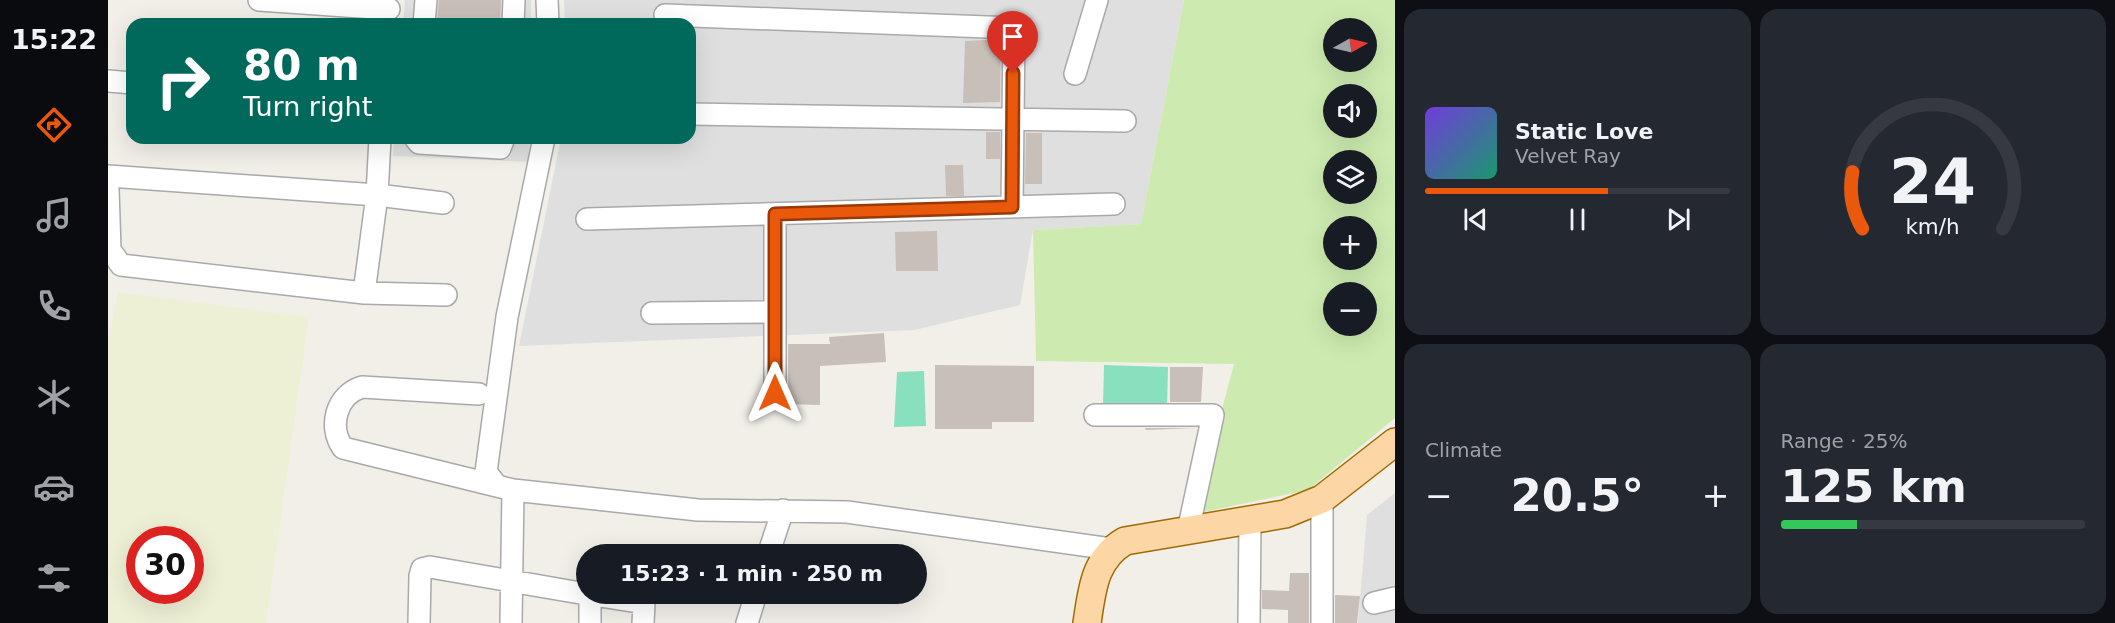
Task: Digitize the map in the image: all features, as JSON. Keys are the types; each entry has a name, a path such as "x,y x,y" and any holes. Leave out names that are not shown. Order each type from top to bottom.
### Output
{"main road":[{"path":"1087,623 1100,563 1111,549 1125,541 1285,514 1323,498 1395,442"}],"street":[{"path":"259,0 389,11"},
{"path":"424,18 426,0"},
{"path":"513,18 514,0"},
{"path":"547,0 548,18"},
{"path":"1075,74 1097,0"},
{"path":"665,15 1014,28 1012,207"},
{"path":"108,81 126,82"},
{"path":"696,114 1125,120"},
{"path":"364,293 377,195 380,144"},
{"path":"435,144 500,148 502,144"},
{"path":"511,623 512,580 505,488 486,472 507,317 543,144"},
{"path":"108,176 377,195 443,203"},
{"path":"108,189 109,250 121,265 364,293 446,294"},
{"path":"586,219 1114,204"},
{"path":"775,214 775,393"},
{"path":"652,313 775,312"},
{"path":"479,394 362,387 351,390 339,405 335,432 343,448 505,488 698,510 847,512 1111,549"},
{"path":"1095,415 1213,415 1188,531"},
{"path":"1322,623 1323,498"},
{"path":"772,544 783,510"},
{"path":"1249,623 1250,521"},
{"path":"419,623 422,569 440,567 576,592"},
{"path":"1374,603 1395,598"},
{"path":"589,604 590,623"},
{"path":"644,604 644,623"},
{"path":"747,623 753,604"}],"shaded area":[{"path":"405,0 531,0 531,18 404,18"},
{"path":"564,0 1184,0 1141,224 1033,230 1020,305 914,330 519,346 560,144 696,144 696,18 565,18"},
{"path":"394,144 530,144 529,162 393,156"},
{"path":"1395,493 1395,623 1358,623 1367,515"}],"green space":[{"path":"1184,0 1395,0 1395,418 1308,490 1194,514 1234,364 1036,361 1033,230 1141,224"},
{"path":"118,292 309,317 266,623 108,623 108,340"},
{"path":"1104,365 1168,367 1167,408 1103,406"},
{"path":"924,371 926,426 894,427 897,372"}],"building":[{"path":"439,0 501,0 500,18 438,18"},
{"path":"1001,40 1000,102 963,103 965,41"},
{"path":"986,132 1000,132 1000,159 986,159"},
{"path":"1026,133 1042,133 1042,184 1025,184"},
{"path":"945,165 963,165 964,196 946,196"},
{"path":"937,231 938,271 896,271 895,232"},
{"path":"884,333 886,362 820,366 820,405 784,404 788,393 788,344 830,344 829,337"},
{"path":"935,365 1034,366 1034,422 992,422 992,429 935,429"},
{"path":"1170,367 1203,367 1201,402 1170,402"},
{"path":"1145,428 1197,428 1146,430"},
{"path":"1290,573 1309,573 1309,623 1288,623 1288,610 1262,609 1262,590 1289,591"},
{"path":"1335,595 1360,596 1357,623 1335,623"}],"route":[{"path":"775,393 775,214 1012,207 1013,73"}]}
